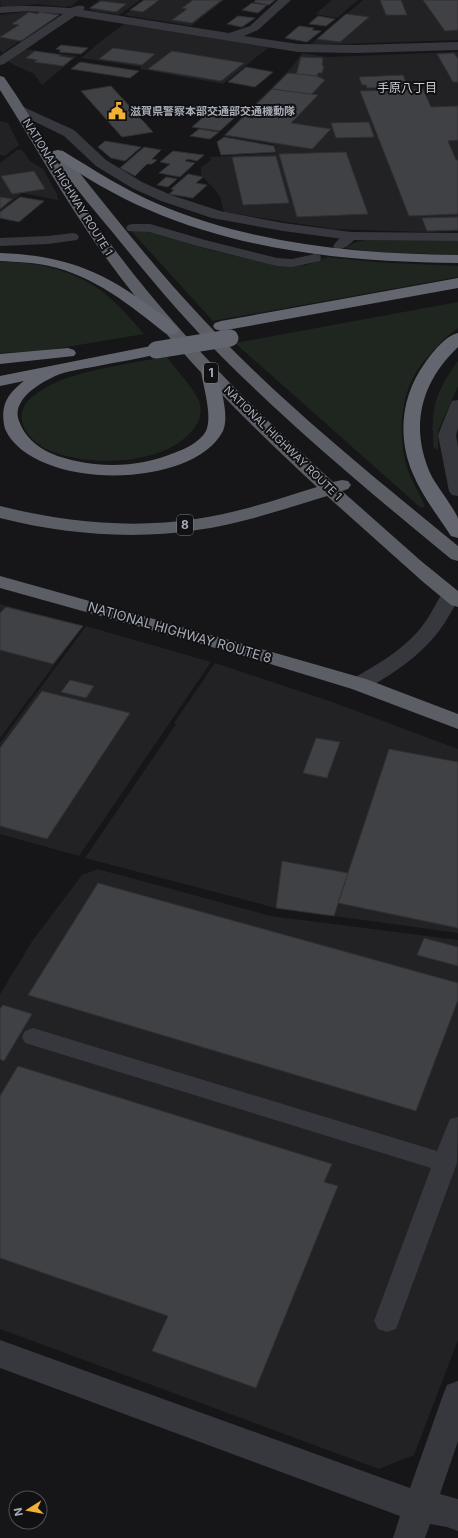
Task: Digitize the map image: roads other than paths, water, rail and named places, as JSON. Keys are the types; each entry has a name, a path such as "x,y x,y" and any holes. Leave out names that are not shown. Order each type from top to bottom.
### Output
{"highway":[{"name":"NATIONAL HIGHWAY ROUTE 1","path":"0,80 50,162 101,240 132,283 171,330 209,371 330,489 454,598"},
{"name":"NATIONAL HIGHWAY ROUTE 1","path":"19,109 58,154 128,244 197,321 277,401 365,478 458,555"},
{"path":"58,154 97,178 154,207 223,231 263,240 345,253 387,257 458,259"},
{"path":"0,257 29,258 54,262 93,276 136,301 171,330"},
{"path":"225,332 458,282"},
{"path":"0,366 80,357 225,332 458,295"},
{"path":"458,338 444,350 427,372 416,396 412,421 413,448 422,475 458,532"},
{"path":"80,357 55,370 28,387 11,404 9,417 16,435 27,446 42,456 92,471 127,470 153,466 178,458 202,444 215,430 216,423 214,398 209,371"},
{"path":"0,359 80,357"},
{"path":"0,381 80,357"},
{"name":"8","path":"0,512 32,521 88,529 144,529 201,524 253,512 365,478"},
{"name":"NATIONAL HIGHWAY ROUTE 8","path":"0,582 258,654 359,684 458,722"}],"street":[{"path":"230,37 254,28 285,0"},
{"path":"0,61 88,2"},
{"path":"0,10 29,8 73,11 298,48 332,50 458,46"},
{"path":"19,109 69,133 101,163 137,185 166,198 217,215 283,227 351,236 458,237"},
{"path":"457,480 447,435 458,405"},
{"path":"359,684 385,669 408,652 430,630 454,598"},
{"path":"0,1354 419,1507 447,1511 458,1515"},
{"path":"409,1538 458,1395"}],"lane":[{"path":"132,228 150,228 201,243 277,262 292,263 315,258"},
{"path":"339,246 351,236"},
{"path":"0,242 48,240 73,237"},
{"path":"34,1037 445,1162"},
{"path":"387,1321 458,1126"}],"place":[{"name":"滋賀県警察本部交通部交通機動隊","path":"117,111"}],"district":[{"name":"手原八丁目","path":"407,88"}]}
